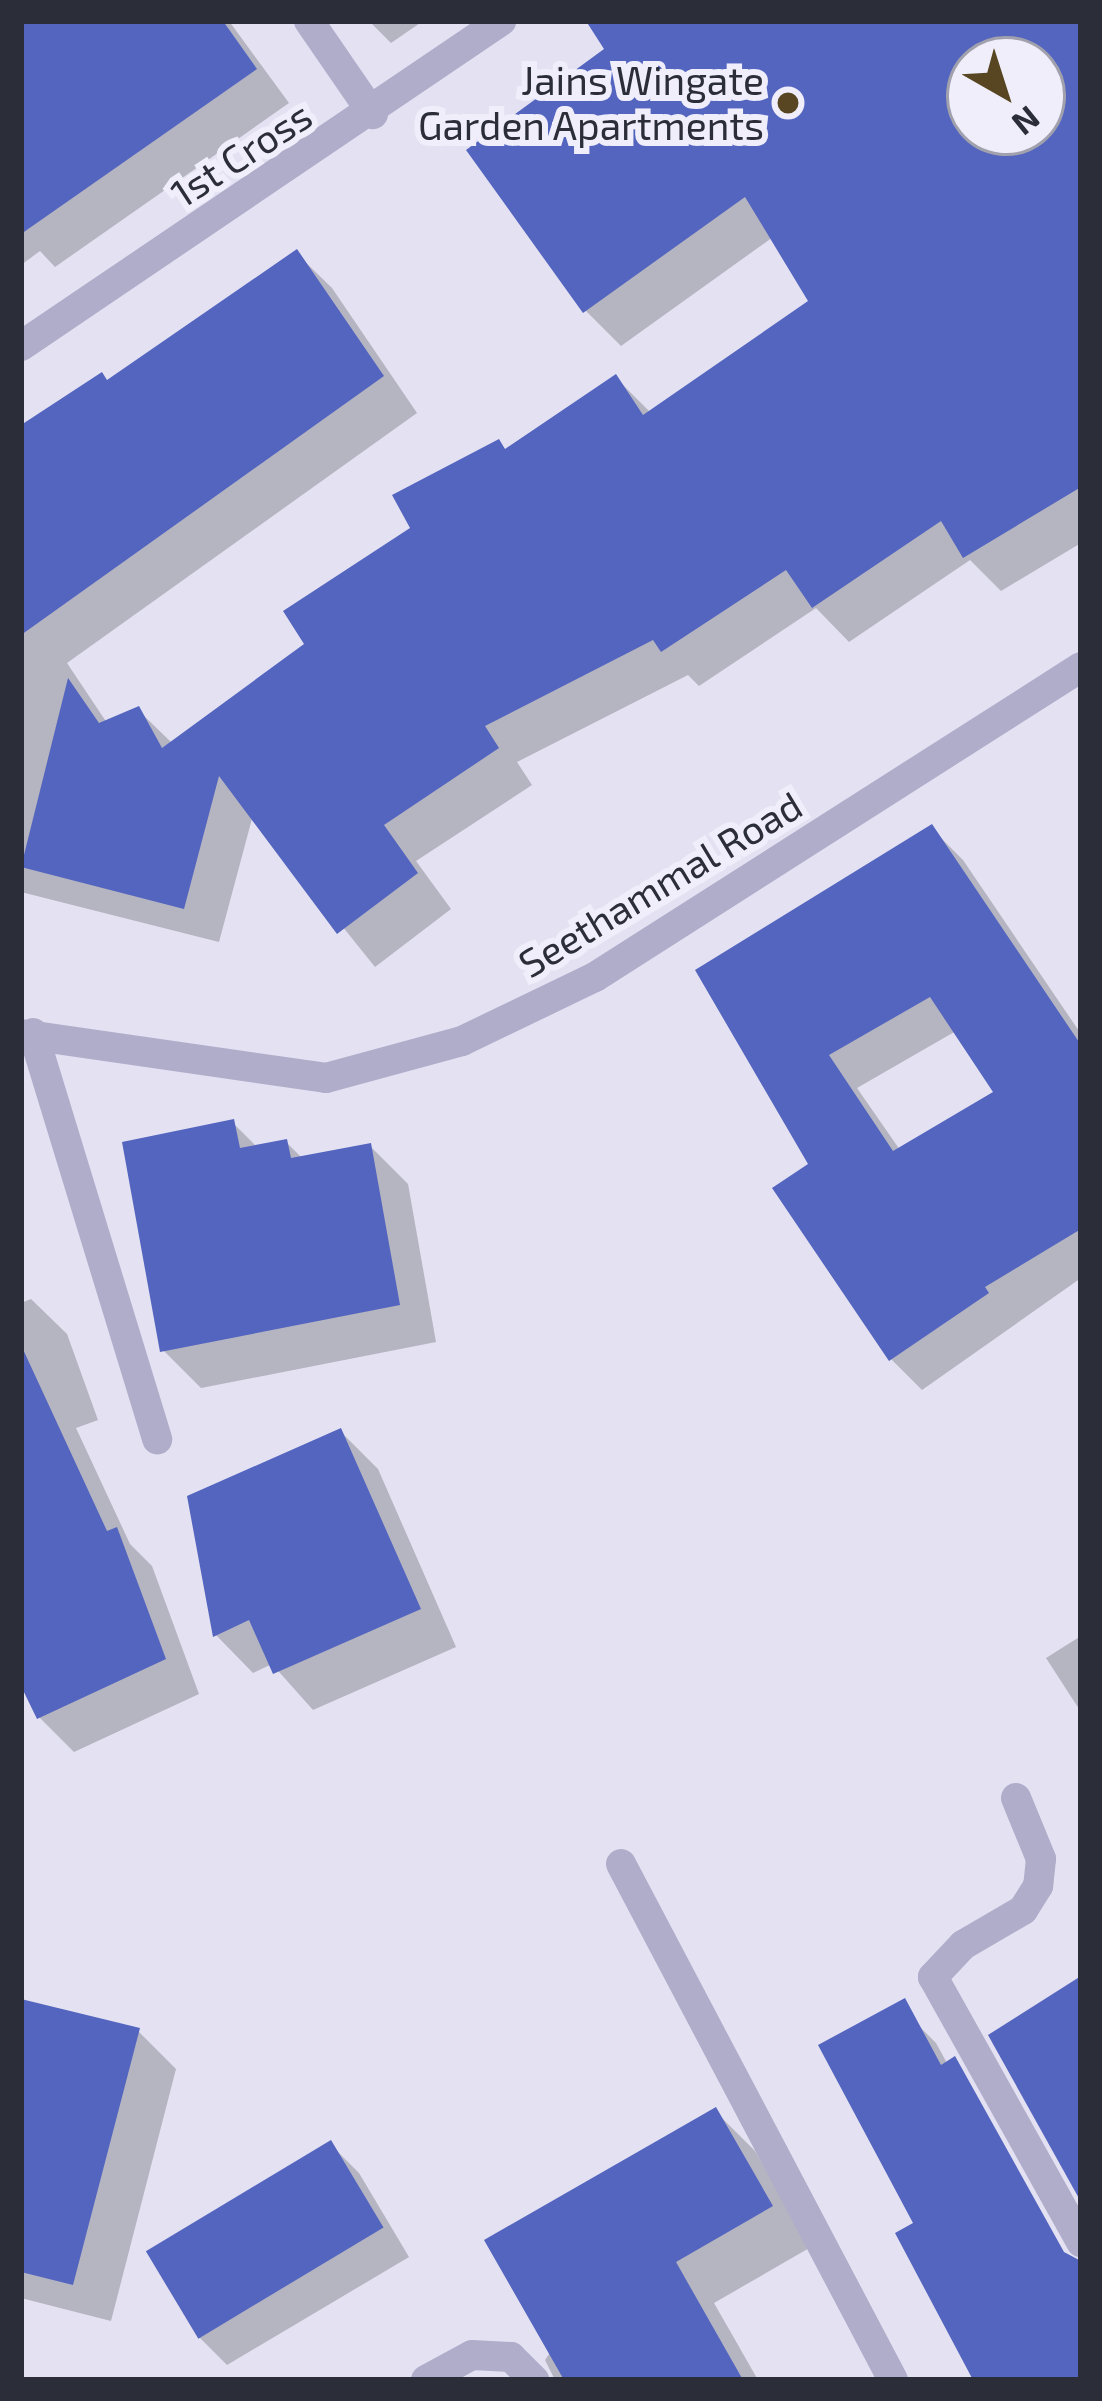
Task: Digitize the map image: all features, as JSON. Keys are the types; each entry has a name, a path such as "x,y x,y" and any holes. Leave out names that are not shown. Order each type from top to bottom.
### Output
{"street":[{"path":"309,21 373,114"},
{"name":"1st Cross","path":"21,346 373,114 501,21"},
{"name":"Seethammal Road","path":"158,1439 27,1034 326,1078 462,1041 595,977 1081,668"},
{"path":"1016,1798 1041,1859 1038,1886 1023,1910 963,1945 933,1977 1081,2242"},
{"path":"621,1864 893,2380"},
{"path":"426,2380 472,2355 511,2357 534,2380"}],"building":[{"path":"21,21 223,21 257,69 21,234"},
{"path":"586,21 1081,21 1081,487 963,558 941,521 812,608 786,570 661,652 653,640 485,726 499,748 384,825 418,873 337,934 219,776 184,909 21,867 68,678 99,723 139,706 162,748 304,644 283,611 410,528 392,495 499,439 505,449 616,374 643,415 808,301 745,197 583,313 466,150 604,49"},
{"path":"297,249 384,376 21,635 21,425 102,372 107,380"},
{"path":"932,824 1081,1045 1081,1229 985,1287 989,1293 889,1361 772,1188 808,1164 695,970","holes":["930,997 993,1092 893,1151 829,1055"]},
{"path":"234,1119 240,1148 287,1139 291,1158 371,1143 400,1305 160,1352 122,1142"},
{"path":"21,1345 107,1531 117,1527 166,1659 37,1719 21,1686"},
{"path":"341,1428 421,1609 273,1674 249,1620 213,1637 187,1496"},
{"path":"1081,1976 1081,2202 988,2035"},
{"path":"905,1998 941,2065 955,2056 1064,2252 1081,2261 1081,2380 973,2380 895,2233 913,2223 818,2045"},
{"path":"21,1999 140,2028 73,2285 21,2272"},
{"path":"716,2107 773,2206 676,2262 743,2380 564,2380 484,2240"},
{"path":"331,2140 384,2227 198,2339 146,2251"}],"place":[{"name":"Jains Wingate Garden Apartments","path":"788,103"}]}
